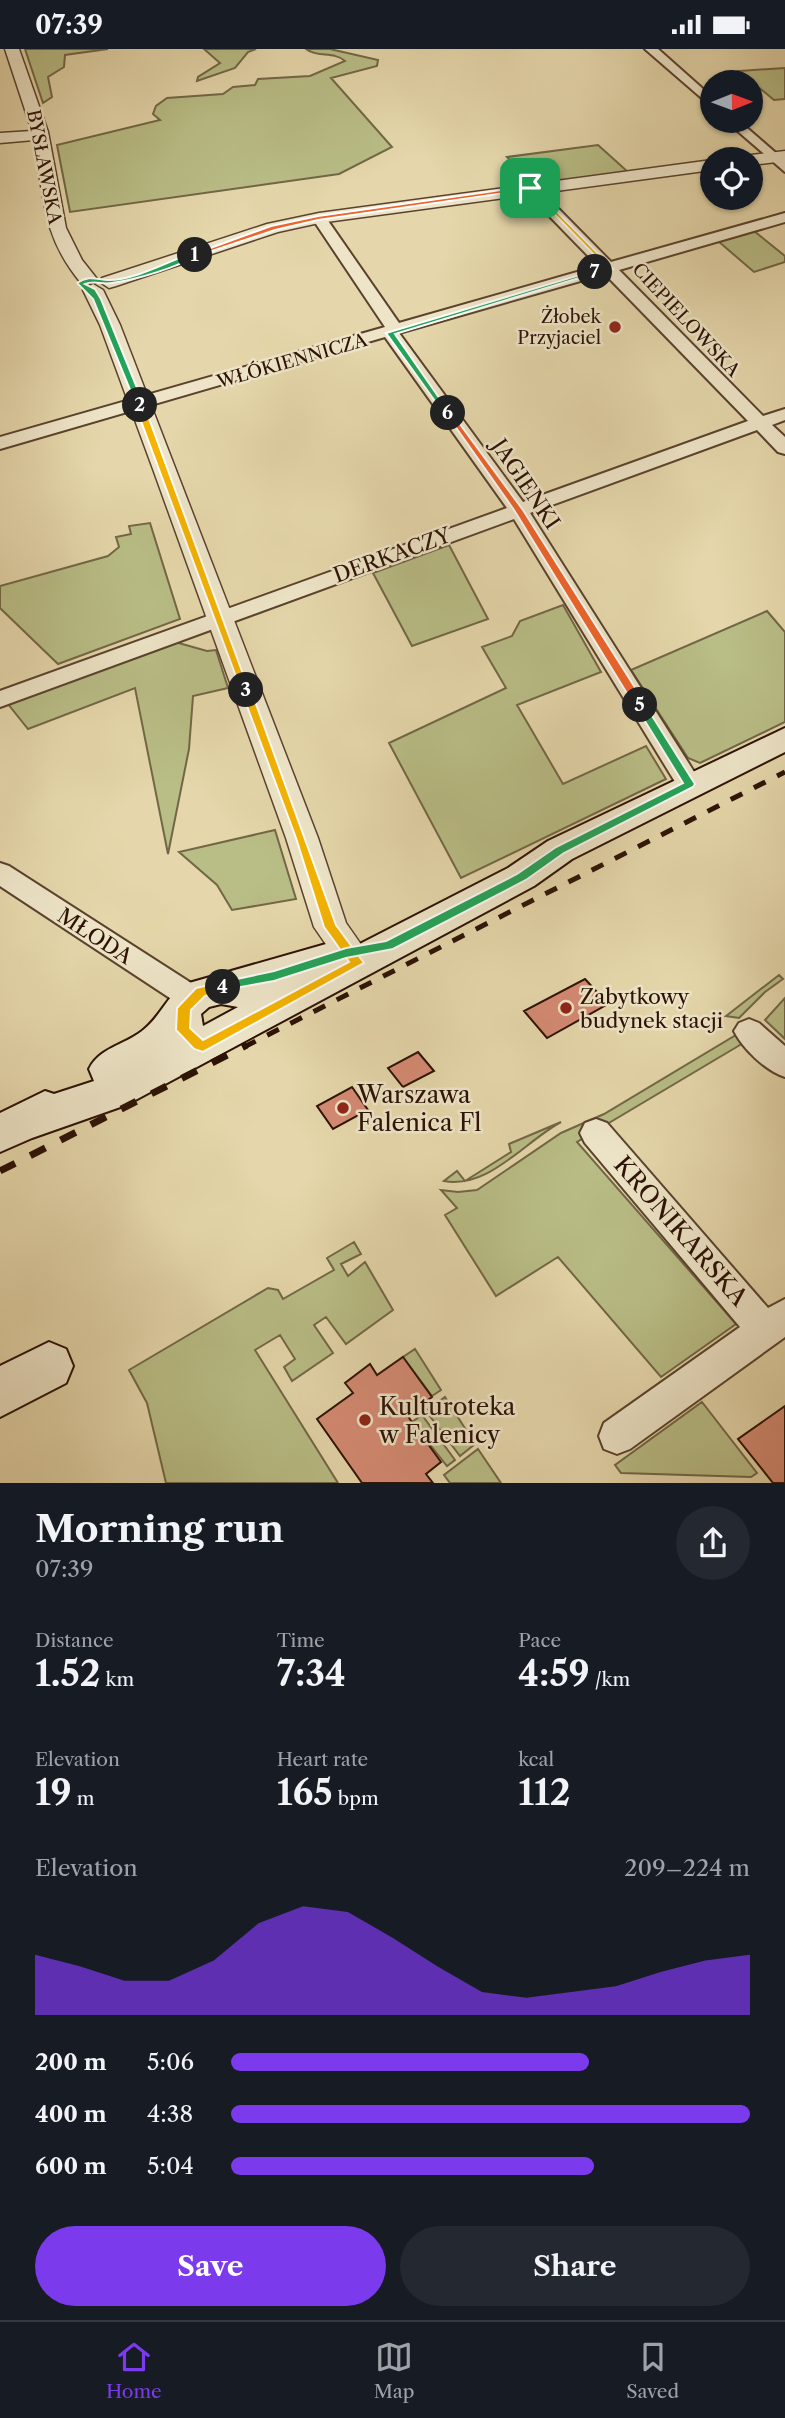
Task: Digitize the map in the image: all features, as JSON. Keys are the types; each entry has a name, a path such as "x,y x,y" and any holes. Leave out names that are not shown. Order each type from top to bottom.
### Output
{"main road":[{"path":"201,1013 258,1015 364,954 521,877 560,850 689,784 785,739"},
{"path":"201,1013 364,954"},
{"path":"14,1128 99,1098 201,1013 248,995 258,1015"},
{"path":"0,1393 48,1366"}],"street":[{"name":"BYSŁAWSKA","path":"12,49 40,135 54,224 70,261 96,284 302,838 331,927 364,954"},
{"path":"651,49 700,92"},
{"path":"747,133 781,160"},
{"path":"0,138 40,135"},
{"path":"763,160 781,160"},
{"path":"96,284 139,275 273,228 318,218 700,167"},
{"name":"CIEPIELOWSKA","path":"530,188 785,448"},
{"name":"WŁÓKIENNICZA","path":"0,443 390,333 785,217"},
{"name":"JAGIENKI","path":"318,218 394,328 390,333 518,510 689,784"},
{"name":"DERKACZY","path":"0,699 785,414"},
{"name":"MŁODA","path":"0,873 201,1013"},
{"path":"750,1031 785,1065"},
{"name":"KRONIKARSKA","path":"596,1133 775,1323"},
{"path":"617,1436 775,1323"}],"green space":[{"path":"25,49 108,49 65,55 64,67 48,77 52,97 43,103"},
{"path":"204,49 256,49 248,52 235,68 197,81 198,77 220,63"},
{"path":"306,49 330,49 378,60 377,66 331,78 392,147 339,174 70,212 57,145 160,120 153,114 156,106 167,98 223,94 233,87 255,85 258,79 310,76 345,61 336,56"},
{"path":"785,68 785,99 774,100 763,91 763,70 754,70"},
{"path":"598,145 628,172 533,184 507,157"},
{"path":"754,231 785,256 785,262 754,272 718,241"},
{"path":"150,523 180,619 58,664 0,608 0,586 108,556 119,547 116,537 131,534 129,526"},
{"path":"449,545 488,619 412,646 373,573"},
{"path":"563,605 601,672 517,705 563,784 646,746 666,779 461,878 389,743 506,688 482,647 512,636 520,621"},
{"path":"767,611 785,632 785,722 700,763 688,758 631,670"},
{"path":"175,642 207,651 216,650 228,688 193,696 189,749 168,854 135,688 28,729 8,704"},
{"path":"275,830 296,899 232,910 217,885 179,852"},
{"path":"779,975 783,979 765,992 739,1018 726,1016"},
{"path":"785,998 785,1039 765,1020"},
{"path":"736,1035 745,1042 577,1142 736,1324 661,1377 558,1257 496,1296 445,1215 457,1208 441,1190 477,1190 561,1133 604,1114"},
{"path":"561,1122 506,1162 476,1178 466,1180 511,1152 509,1144"},
{"path":"457,1171 465,1181 460,1182 444,1181"},
{"path":"354,1242 361,1254 341,1264 348,1276 365,1262 393,1310 346,1344 326,1317 314,1325 333,1353 292,1381 284,1367 295,1359 280,1335 255,1350 338,1483 166,1483 147,1403 129,1370 268,1288 278,1290 283,1299 334,1270 327,1258"},
{"path":"415,1349 441,1390 432,1396 403,1357"},
{"path":"445,1397 475,1444 460,1456 426,1411"},
{"path":"702,1402 757,1473 751,1477 621,1473 615,1465"},
{"path":"422,1415 455,1460 447,1466 412,1422"},
{"path":"478,1449 501,1483 450,1483 444,1475"}],"building":[{"name":"Zabytkowy budynek stacji","path":"585,979 608,1004 547,1038 524,1011"},
{"name":"Warszawa Falenica Fl","path":"418,1052 434,1071 403,1087 388,1068"},
{"name":"Warszawa Falenica Fl","path":"352,1087 368,1110 333,1129 317,1106"},
{"name":"Kulturoteka w Falenicy","path":"403,1357 432,1397 407,1415 441,1462 426,1474 433,1483 362,1483 317,1419 353,1393 345,1383 370,1364 377,1375"},
{"path":"785,1406 785,1483 773,1483 738,1439"}],"railway":[{"path":"244,1047 785,772"},
{"path":"0,1171 247,1045"}],"place":[{"name":"Żłobek Przyjaciel","path":"615,327"},
{"name":"Zabytkowy budynek stacji","path":"566,1008"},
{"name":"Warszawa Falenica Fl","path":"343,1108"},
{"name":"Kulturoteka w Falenicy","path":"365,1420"}],"route":[{"path":"530,188 318,218 273,228 139,275 109,282 104,279 88,279 80,285 93,291 110,325 302,838 331,927 346,953 357,963 289,997 203,1047 189,1039 181,1020 186,1005 201,992 274,976 346,953 388,945 521,877 560,850 689,784 518,510 390,333 611,268 530,188"}]}
